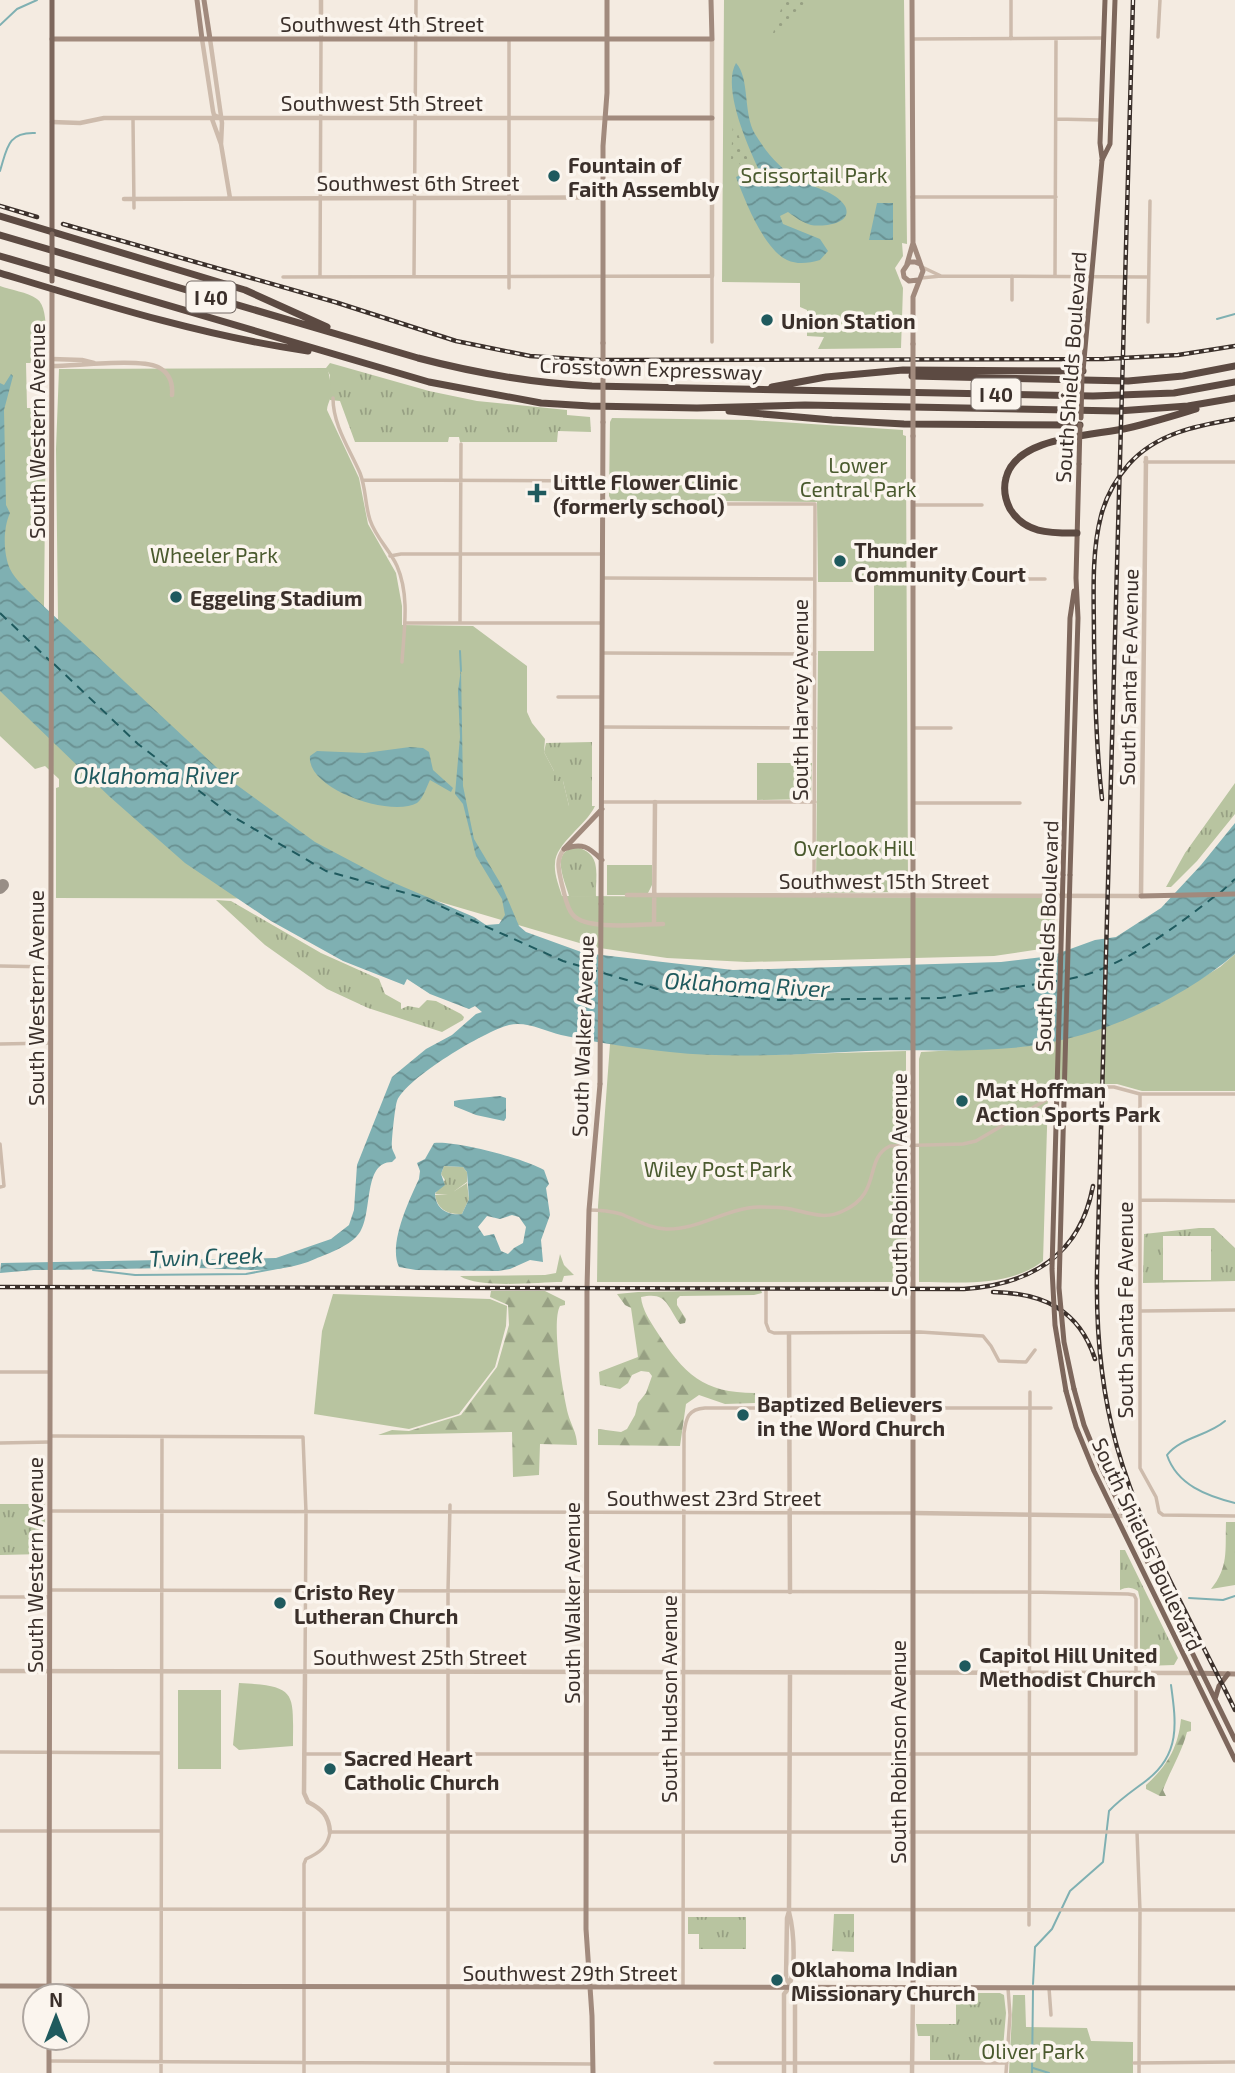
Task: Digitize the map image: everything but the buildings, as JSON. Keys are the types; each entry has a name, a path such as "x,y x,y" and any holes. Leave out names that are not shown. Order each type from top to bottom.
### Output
{"highway":[{"path":"0,216 245,290 354,339"},
{"name":"Crosstown Expressway","path":"0,235 448,366 524,380 592,386 1118,396 1174,393 1235,382"},
{"name":"Crosstown Expressway","path":"0,256 429,382 495,396 567,405 697,408 805,405 1127,411 1188,406 1235,398"},
{"path":"0,273 52,285 209,333 333,354"},
{"path":"912,376 1128,381 1183,376 1235,366"},
{"path":"758,390 826,377 903,370 1082,373"},
{"path":"1077,533 1037,531 1015,517 1005,497 1005,481 1010,466 1021,454 1042,444 1153,422 1222,400"},
{"path":"697,408 904,424 1080,425"}],"main road":[{"name":"South Western Avenue","path":"49,1982 52,0"},
{"path":"197,0 202,39"},
{"path":"204,0 210,39"},
{"name":"South Walker Avenue","path":"593,2073 586,1911 589,1210 600,1084 603,197 607,0"},
{"path":"711,0 712,39"},
{"path":"912,0 912,197 914,243 923,273 913,282 906,279 903,271 914,243"},
{"name":"South Shields Boulevard","path":"1105,0 1100,144 1102,160 1082,373 1080,425 1076,578 1078,618 1059,1289 1064,1342 1074,1389 1094,1450 1235,1740"},
{"name":"South Shields Boulevard","path":"1102,160 1110,144 1115,0"},
{"name":"Southwest 4th Street","path":"52,39 712,39"},
{"path":"1101,120 1112,110"},
{"name":"Southwest 5th Street","path":"605,118 712,118"},
{"path":"907,264 913,261 921,266"},
{"name":"South Robinson Avenue","path":"906,279 913,297"},
{"name":"South Robinson Avenue","path":"913,1988 912,376 913,297 919,279"},
{"name":"South Shields Boulevard","path":"1076,578 1070,618 1052,1269 1055,1325 1066,1391 1086,1452 1192,1673 1233,1749 1235,1760"},
{"path":"564,849 602,805"},
{"path":"564,849 582,845 602,860"},
{"path":"1144,896 1235,894"},
{"path":"1192,1673 1231,1674"},
{"path":"1215,1699 1219,1686 1231,1674"},
{"name":"Southwest 29th Street","path":"0,1986 21,1986"},
{"name":"Southwest 29th Street","path":"91,1986 1235,1988"},
{"path":"48,2073 49,2052"}],"street":[{"path":"320,276 321,0"},
{"path":"414,276 416,0"},
{"path":"1011,0 1011,38"},
{"path":"1158,37 1160,0"},
{"path":"1055,276 1056,38"},
{"path":"202,39 213,111 216,116 222,118"},
{"path":"210,39 222,118 220,144"},
{"path":"509,39 509,288"},
{"path":"712,39 712,342"},
{"path":"912,39 1114,39"},
{"path":"133,118 134,208"},
{"name":"Southwest 5th Street","path":"52,122 133,118 605,118"},
{"path":"211,118 215,122 230,198"},
{"path":"1056,119 1101,120"},
{"name":"Southwest 6th Street","path":"124,199 712,197"},
{"path":"912,197 1056,197"},
{"path":"1148,322 1150,201"},
{"path":"921,266 941,276"},
{"path":"283,277 712,276"},
{"path":"919,279 941,276 1147,277"},
{"path":"1012,276 1012,300"},
{"path":"52,363 82,360 155,366 170,378 172,395"},
{"path":"333,398 335,419 362,480 370,521 398,568 403,586 402,662"},
{"path":"460,623 461,443"},
{"path":"1145,460 1235,462"},
{"name":"South Santa Fe Avenue","path":"1144,896 1145,460"},
{"path":"362,480 603,481"},
{"name":"South Harvey Avenue","path":"603,504 815,504 814,896"},
{"path":"914,505 982,505"},
{"path":"390,556 461,553 603,554"},
{"path":"603,578 815,579"},
{"path":"914,579 1045,579"},
{"path":"404,622 602,623"},
{"path":"602,653 815,654"},
{"path":"558,697 602,697"},
{"path":"602,727 815,728"},
{"path":"914,728 951,728"},
{"path":"655,802 654,924 663,924"},
{"path":"602,805 655,802 815,802"},
{"path":"914,803 1020,803"},
{"name":"South Walker Avenue","path":"564,849 558,867 570,910 578,919 590,924 654,924"},
{"name":"Southwest 15th Street","path":"627,895 1144,896"},
{"path":"0,966 51,967"},
{"path":"0,1044 51,1043"},
{"path":"589,1210 607,1211 640,1224 666,1229 692,1227 728,1213 755,1207 789,1209 819,1216 833,1215 849,1208 864,1195 872,1180 875,1161 882,1149 913,1144 963,1144 976,1141 1051,1097 1076,1087 1114,1087 1140,1094 1235,1094"},
{"name":"South Santa Fe Avenue","path":"1140,1094 1140,1465 1156,1497 1159,1512 1166,1516 1235,1516"},
{"path":"0,1144 4,1186 0,1187"},
{"path":"1140,1200 1235,1201"},
{"path":"766,1291 768,1329 774,1333 983,1336 999,1361 1026,1362 1035,1350"},
{"path":"1139,1311 1235,1310"},
{"path":"789,1334 790,1592"},
{"path":"0,1372 51,1372"},
{"path":"1029,1924 1030,1392"},
{"path":"790,1406 1051,1408"},
{"name":"South Hudson Avenue","path":"683,1988 686,1418 696,1408 790,1406"},
{"path":"160,2073 162,1437"},
{"path":"0,1443 50,1439 303,1437 306,1512 306,1798 326,1816 330,1832 326,1846 306,1859 304,2073"},
{"path":"449,2073 447,1591 450,1505"},
{"name":"Southwest 23rd Street","path":"50,1511 1030,1513 1125,1516"},
{"path":"50,1590 1030,1592 1134,1595 1137,1610 1136,1754 304,1754"},
{"path":"0,1597 50,1597"},
{"name":"Southwest 25th Street","path":"0,1671 1192,1673"},
{"path":"790,1673 789,1911 786,1978 795,1994 795,2073"},
{"path":"0,1752 161,1753"},
{"path":"0,1831 161,1831"},
{"path":"330,1832 1235,1832"},
{"path":"1137,1832 1139,1988 1136,2063 1139,2073"},
{"path":"0,1909 1235,1910"},
{"path":"783,2073 784,1994 790,1988"},
{"name":"South Robinson Avenue","path":"912,2073 913,1988"},
{"path":"1006,2073 1010,2015 1008,1988"},
{"path":"1046,1988 1051,2015"},
{"path":"49,2061 593,2064"},
{"path":"1136,2063 1235,2062"},
{"path":"715,2063 1007,2063"}],"green space":[{"name":"Scissortail Park","path":"724,0 904,0 907,244 902,243 903,256 895,268 903,288 901,348 818,349 824,337 807,336 807,310 800,307 800,283 722,282"},
{"path":"784,0 812,0 786,22 767,51"},
{"path":"733,121 757,183 751,182 737,160 733,163 731,161"},
{"name":"Wheeler Park","path":"0,286 37,299 44,311 45,363 26,363 27,408 46,408 44,607 58,620 56,449 59,369 327,368 331,391 327,410 359,478 368,524 396,573 402,606 402,625 473,626 527,666 527,712 545,739 544,752 554,771 554,781 563,781 569,806 595,806 556,856 555,872 562,896 1055,898 1054,947 994,956 747,962 667,958 593,947 430,899 56,898 56,788 59,787 59,779 45,766 35,769 0,736"},
{"path":"330,363 429,391 477,401 567,410 567,415 590,417 591,432 558,431 557,442 460,442 459,437 449,437 448,442 355,442 340,401 330,400 330,375 326,368"},
{"name":"Lower Central Park","path":"612,418 750,420 903,430 903,435 906,436 908,885 904,892 821,893 816,887 818,651 874,651 874,582 818,582 817,502 611,500"},
{"path":"592,742 592,806 569,806 563,781 554,781 554,771 544,752 546,743"},
{"path":"757,763 812,763 811,799 757,800"},
{"path":"1235,783 1235,814 1197,861 1171,887 1166,887 1185,853"},
{"path":"577,847 591,855 594,860 596,897 569,896 561,860 566,851"},
{"path":"607,865 652,865 652,885 647,895 607,895"},
{"path":"216,900 231,901 321,953 379,979 385,994 401,1003 401,1009 408,1006 419,1008 427,1000 436,1001 461,1014 463,1020 442,1032 368,1008 327,989 265,945"},
{"path":"1235,954 1235,1091 1142,1091 1117,1084 1077,1084 1048,1095 1043,1261 1029,1270 999,1280 919,1282 921,1052 1049,1043 1157,1005 1220,967"},
{"name":"Wiley Post Park","path":"610,1044 768,1055 906,1051 906,1282 597,1282 598,1206"},
{"path":"444,1166 463,1167 467,1172 467,1182 453,1192 467,1183 469,1199 462,1214 444,1210 436,1200 435,1195 448,1195 435,1194 445,1180 441,1174"},
{"path":"1214,1228 1235,1248 1235,1281 1143,1283 1144,1234","holes":["1163,1236 1211,1236 1211,1280 1163,1280"]},
{"path":"560,1254 564,1265 574,1275 564,1276 562,1282 494,1284 460,1276 556,1273"},
{"path":"761,1290 762,1293 754,1295 680,1296 677,1305 686,1319 685,1323 680,1324 661,1298 641,1297 652,1324 686,1370 708,1385 755,1393 755,1403 725,1404 699,1395 686,1404 680,1446 598,1445 598,1429 621,1432 627,1429 652,1376 649,1372 641,1371 632,1375 628,1383 620,1389 600,1385 599,1372 638,1357 631,1308 625,1305 617,1294"},
{"path":"491,1291 545,1291 565,1301 558,1314 557,1342 566,1404 577,1445 540,1444 539,1475 513,1477 512,1432 378,1435 392,1430 409,1431 461,1415 497,1367 509,1325 508,1305 490,1297"},
{"path":"333,1294 490,1299 507,1306 506,1326 495,1367 459,1414 409,1429 314,1414 322,1331"},
{"path":"0,1504 45,1504 45,1554 0,1555"},
{"path":"1226,1522 1235,1522 1235,1585 1211,1589 1223,1566"},
{"path":"1120,1550 1125,1550 1178,1658 1174,1665 1144,1666 1140,1661 1140,1600 1136,1590 1120,1590"},
{"path":"239,1683 272,1687 288,1695 293,1714 293,1746 239,1750 233,1745"},
{"path":"178,1690 221,1690 221,1769 178,1769"},
{"path":"1181,1719 1191,1722 1191,1731 1187,1732 1163,1790 1166,1796 1160,1796 1146,1789 1146,1785 1170,1756"},
{"path":"834,1914 854,1914 854,1952 832,1951"},
{"path":"688,1917 746,1917 746,1949 699,1949 699,1934 688,1934"},
{"path":"956,1993 1004,1995 1006,2013 1002,2060 930,2060 930,2036 918,2036 916,2024 956,2024"},
{"name":"Oliver Park","path":"1013,1995 1025,1995 1026,2027 1087,2028 1091,2041 1133,2042 1133,2073 1009,2073"}],"water":[{"path":"736,63 743,78 751,126 764,147 792,176 830,193 845,206 845,217 829,225 811,225 788,212 780,216 783,224 820,239 828,251 820,260 795,263 779,254 763,235 745,199 736,177 745,173 754,184 761,180 762,176 734,103 732,74"},
{"path":"877,203 893,203 893,240 869,240"},
{"name":"Oklahoma River","path":"11,374 13,376 4,410 6,505 10,513 5,541 6,556 15,577 230,780 315,842 385,879 474,917 486,925 499,924 505,915 502,899 476,856 463,804 455,794 460,737 458,691 461,669 463,786 474,839 502,886 519,926 526,932 584,953 733,970 1001,962 1051,956 1095,940 1116,937 1161,908 1235,823 1235,954 1190,987 1139,1014 1085,1034 1010,1048 768,1055 694,1054 616,1045 561,1035 529,1025 509,1025 483,1036 447,1057 403,1091 397,1101 393,1125 392,1148 396,1158 377,1170 360,1232 339,1248 286,1268 34,1270 0,1273 1,1263 276,1258 331,1239 349,1225 354,1210 357,1165 392,1077 426,1049 452,1035 482,1012 475,1006 469,1009 430,994 407,979 404,985 343,961 271,921 185,863 110,797 0,691 0,383 4,385"},
{"path":"410,747 423,748 429,752 433,770 453,788 451,792 430,780 417,803 405,807 389,807 371,803 335,789 321,779 312,768 310,756 317,751 365,753"},
{"path":"500,1096 506,1098 504,1121 476,1115 454,1106 454,1101"},
{"path":"434,1143 457,1144 490,1151 544,1170 549,1184 546,1188 550,1215 541,1240 543,1262 530,1260 498,1271 416,1270 399,1267 396,1258 398,1235 405,1210 419,1179 417,1163 425,1159","holes":["444,1166 463,1167 467,1172 469,1199 462,1214 447,1212 437,1203 435,1193 445,1185 441,1174","512,1215 519,1217 526,1227 523,1243 508,1254 501,1251 494,1234 484,1236 478,1227 487,1216 500,1219"]}],"waterway":[{"path":"0,25 17,9 37,0"},
{"path":"0,171 13,139 26,133 35,133"},
{"path":"1217,319 1235,314"},
{"path":"460,651 461,671"},
{"name":"Twin Creek","path":"93,1270 135,1275 246,1274 283,1267"},
{"path":"1225,1421 1180,1444 1167,1455 1178,1474 1194,1488 1235,1503"},
{"path":"1189,1598 1223,1600 1235,1596"},
{"path":"1033,1984 1035,1947 1052,1929 1070,1891 1103,1862 1109,1811 1158,1770 1166,1759 1174,1737 1175,1724 1171,1685"},
{"path":"1032,2073 1033,1990"},
{"path":"1033,2068 1049,2073"}],"ferry route":[{"path":"0,613 50,661"},
{"path":"54,664 138,744 232,816 326,871 420,897 563,961 657,989 779,1000 941,998 1057,981"},
{"path":"1220,893 1235,879"},
{"path":"1069,979 1089,974 1127,957 1164,934 1215,896"}],"taxiway":[{"path":"0,888 3,885"}],"railway":[{"path":"1133,0 1097,1316 1107,1404 1128,1481 1140,1515 1170,1581 1235,1710"},
{"path":"0,206 37,217"},
{"path":"63,224 335,302 456,341 530,356 592,360 1104,359 1178,355 1235,346"},
{"path":"1102,799 1096,719 1094,561 1103,509 1112,488 1140,453 1178,432 1235,419"},
{"path":"0,1287 964,1289 1011,1281 1049,1262 1077,1231 1093,1186"},
{"path":"993,1292 1027,1296 1056,1307 1069,1316 1079,1328 1095,1359"}],"place":[{"name":"Fountain of Faith Assembly","path":"554,176"},
{"name":"Union Station","path":"767,320"},
{"name":"Little Flower Clinic (formerly school)","path":"537,493"},
{"name":"Thunder Community Court","path":"840,561"},
{"name":"Eggeling Stadium","path":"176,597"},
{"name":"Mat Hoffman Action Sports Park","path":"962,1101"},
{"name":"Baptized Believers in the Word Church","path":"743,1415"},
{"name":"Cristo Rey Lutheran Church","path":"280,1603"},
{"name":"Capitol Hill United Methodist Church","path":"965,1666"},
{"name":"Sacred Heart Catholic Church","path":"330,1769"},
{"name":"Oklahoma Indian Missionary Church","path":"777,1980"}],"park label":[{"name":"Overlook Hill","path":"854,847"}]}
